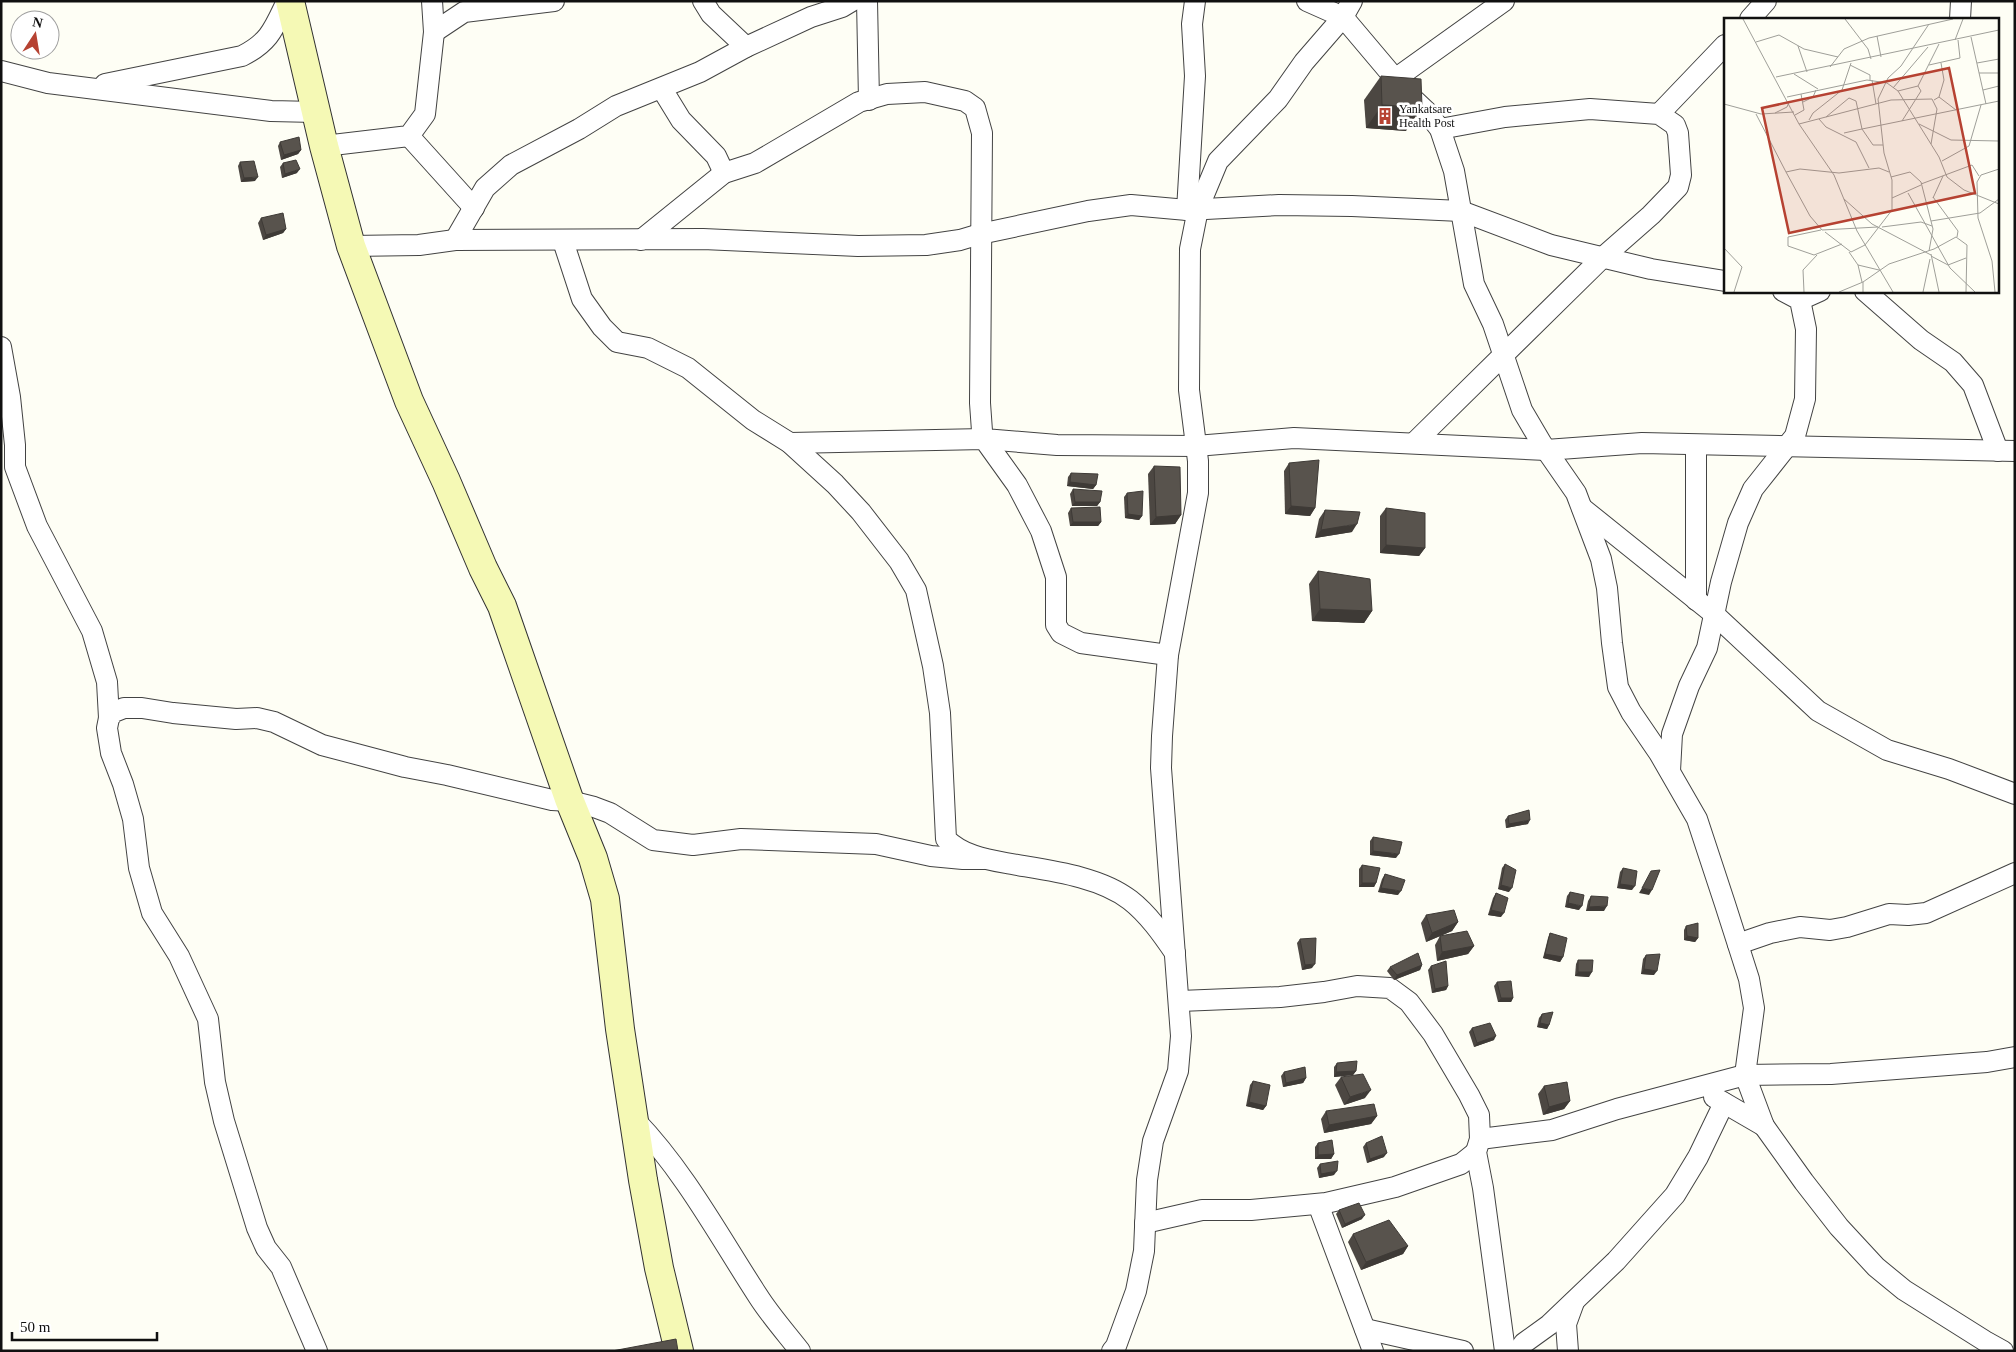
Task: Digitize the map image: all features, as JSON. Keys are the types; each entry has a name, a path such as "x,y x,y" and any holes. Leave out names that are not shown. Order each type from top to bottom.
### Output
{"street":[{"path":"91,87 242,56 259,47 272,32 288,1"},
{"path":"288,1 351,246 410,402 483,568 502,606 570,801 593,858 605,899 620,1028 643,1180 659,1268 680,1351"},
{"path":"324,146 410,136 425,114 434,32 432,1"},
{"path":"434,32 464,12 554,1"},
{"path":"703,1 711,14 746,46"},
{"path":"455,240 485,188 511,165 579,129 616,106 662,89 700,72 746,46 852,1"},
{"path":"867,1 869,100"},
{"path":"1112,1351 1116,1346 1136,1291 1144,1251 1147,1180 1153,1141 1178,1072 1181,1036 1180,1001 1161,768 1168,655 1198,493 1196,446 1190,390 1190,249 1193,209 1195,76 1192,24 1195,1"},
{"path":"1307,1 1347,9 1395,79 1426,111 1440,129 1454,171 1474,284 1493,324 1522,410 1546,450 1576,493 1601,559 1608,588 1612,643 1618,687 1631,712 1670,772 1697,819 1738,944 1749,979 1754,1008 1745,1075 1764,1126 1839,1227 1876,1267 1904,1290 2003,1351"},
{"path":"1395,79 1504,1"},
{"path":"1751,18 1766,1"},
{"path":"1960,18 1961,1"},
{"path":"1193,209 1218,161 1278,99 1304,62 1347,9"},
{"path":"1659,114 1724,46"},
{"path":"1,71 48,83 91,87 271,112 316,112"},
{"path":"662,89 682,120 716,156 724,173"},
{"path":"641,240 724,173 755,163 859,102 887,94 925,92 965,101 975,108 982,132 980,403 984,439 1017,484 1041,532 1056,577 1056,625 1061,634 1081,643 1168,655"},
{"path":"1414,443 1602,258 1651,215 1678,188 1681,175 1678,133 1675,125 1659,114 1590,109 1505,117 1440,129"},
{"path":"410,136 474,208"},
{"path":"351,246 419,244 455,240 702,239 858,246 916,245 960,240 1088,211 1131,205 1193,209 1279,205 1461,212 1551,245 1651,269 1724,281"},
{"path":"563,241 582,299 602,327 617,342 648,348 688,368 753,420 790,443 835,484 861,512 899,561 916,590 933,666 940,713 946,839 956,848 984,858 1100,883 1130,899 1155,925 1175,953"},
{"path":"1670,772 1672,734 1689,686 1707,648 1721,582 1742,514 1753,489 1795,436 1805,399 1806,329 1791,295 1813,292"},
{"path":"790,443 984,439 1057,445 1196,446 1294,438 1546,450 1642,443 1786,448 2006,451 1973,385 1953,362 1921,340 1866,292"},
{"path":"1,347 10,398 15,445 15,467 37,526 92,631 107,682 108,728 111,753 134,819 139,868 152,912 179,956 208,1019 215,1082 224,1121 257,1228 266,1248 281,1267 317,1351"},
{"path":"1696,445 1696,600"},
{"path":"1582,508 1714,614 1818,711 1887,750 2015,794"},
{"path":"109,718 114,712 124,708 142,708 173,714 257,718 274,722 322,745 405,767 552,800 570,801 594,807 610,813 646,836 661,841 693,845 741,839 876,844 931,856 963,859 984,858"},
{"path":"1738,944 1800,927 1830,930 1889,914 1908,915 1926,913 2015,873"},
{"path":"1180,1001 1280,996 1324,992 1358,986 1390,988 1409,1002 1433,1034 1479,1115 1478,1145 1505,1351"},
{"path":"1145,1223 1202,1210 1251,1210 1318,1204 1395,1187 1461,1164 1478,1145 1552,1130 1617,1109 1745,1075 1831,1074 1986,1062 2015,1057"},
{"path":"1699,1086 1764,1126"},
{"path":"1518,1351 1616,1261 1676,1195 1698,1157 1724,1103"},
{"path":"635,1120 657,1142 759,1298 800,1351"},
{"path":"1318,1204 1373,1351"},
{"path":"1568,1351 1566,1324 1574,1301"},
{"path":"1364,1329 1463,1351"}],"building":[{"path":"1381,76 1421,79 1422,107 1382,105"},
{"path":"299,137 301,150 284,155 280,142"},
{"path":"296,160 300,169 285,174 283,163"},
{"path":"254,161 258,177 244,178 240,162"},
{"path":"283,213 286,229 266,235 261,218"},
{"path":"1319,460 1315,508 1291,506 1289,463"},
{"path":"1154,466 1180,467 1181,515 1156,517"},
{"path":"1071,473 1098,474 1096,485 1070,482"},
{"path":"1073,489 1102,491 1100,502 1075,502"},
{"path":"1143,491 1142,516 1128,514 1127,493"},
{"path":"1100,507 1101,522 1073,522 1071,508"},
{"path":"1386,508 1425,513 1425,548 1386,545"},
{"path":"1325,510 1360,512 1357,524 1321,530"},
{"path":"1318,571 1370,579 1372,611 1320,609"},
{"path":"1529,810 1530,820 1509,824 1508,816"},
{"path":"1373,837 1402,842 1399,854 1373,851"},
{"path":"1505,864 1516,870 1512,888 1501,885"},
{"path":"1362,865 1380,868 1376,883 1362,883"},
{"path":"1623,868 1637,871 1635,886 1620,884"},
{"path":"1660,870 1652,890 1642,888 1651,871"},
{"path":"1385,874 1405,880 1401,891 1381,888"},
{"path":"1570,892 1584,895 1582,906 1568,903"},
{"path":"1496,893 1508,898 1504,913 1491,910"},
{"path":"1591,896 1608,897 1607,906 1589,907"},
{"path":"1454,910 1458,922 1432,933 1426,915"},
{"path":"1698,923 1698,938 1687,936 1686,926"},
{"path":"1467,931 1474,946 1442,952 1440,936"},
{"path":"1550,933 1567,938 1563,957 1545,954"},
{"path":"1316,938 1315,964 1305,965 1300,939"},
{"path":"1418,953 1422,965 1397,975 1390,967"},
{"path":"1660,954 1657,971 1644,969 1646,955"},
{"path":"1578,960 1593,960 1592,972 1578,972"},
{"path":"1446,961 1448,986 1435,989 1431,966"},
{"path":"1511,981 1513,998 1501,998 1497,982"},
{"path":"1553,1012 1549,1025 1540,1023 1542,1014"},
{"path":"1490,1023 1496,1036 1477,1043 1472,1028"},
{"path":"1357,1061 1356,1071 1336,1072 1337,1063"},
{"path":"1305,1067 1306,1078 1286,1083 1284,1072"},
{"path":"1363,1074 1371,1090 1350,1097 1341,1077"},
{"path":"1253,1081 1270,1085 1266,1106 1249,1102"},
{"path":"1567,1082 1570,1101 1549,1107 1544,1086"},
{"path":"1374,1104 1377,1116 1329,1125 1326,1111"},
{"path":"1382,1136 1387,1153 1370,1159 1366,1143"},
{"path":"1332,1140 1334,1154 1318,1155 1318,1143"},
{"path":"1338,1161 1337,1171 1321,1174 1320,1164"},
{"path":"1359,1203 1365,1215 1345,1224 1339,1210"},
{"path":"1389,1220 1408,1246 1366,1262 1353,1234"},
{"path":"676,1339 678,1351 612,1351"}],"place":[{"name":"Yankatsare Health Post","path":"1385,116"}]}
